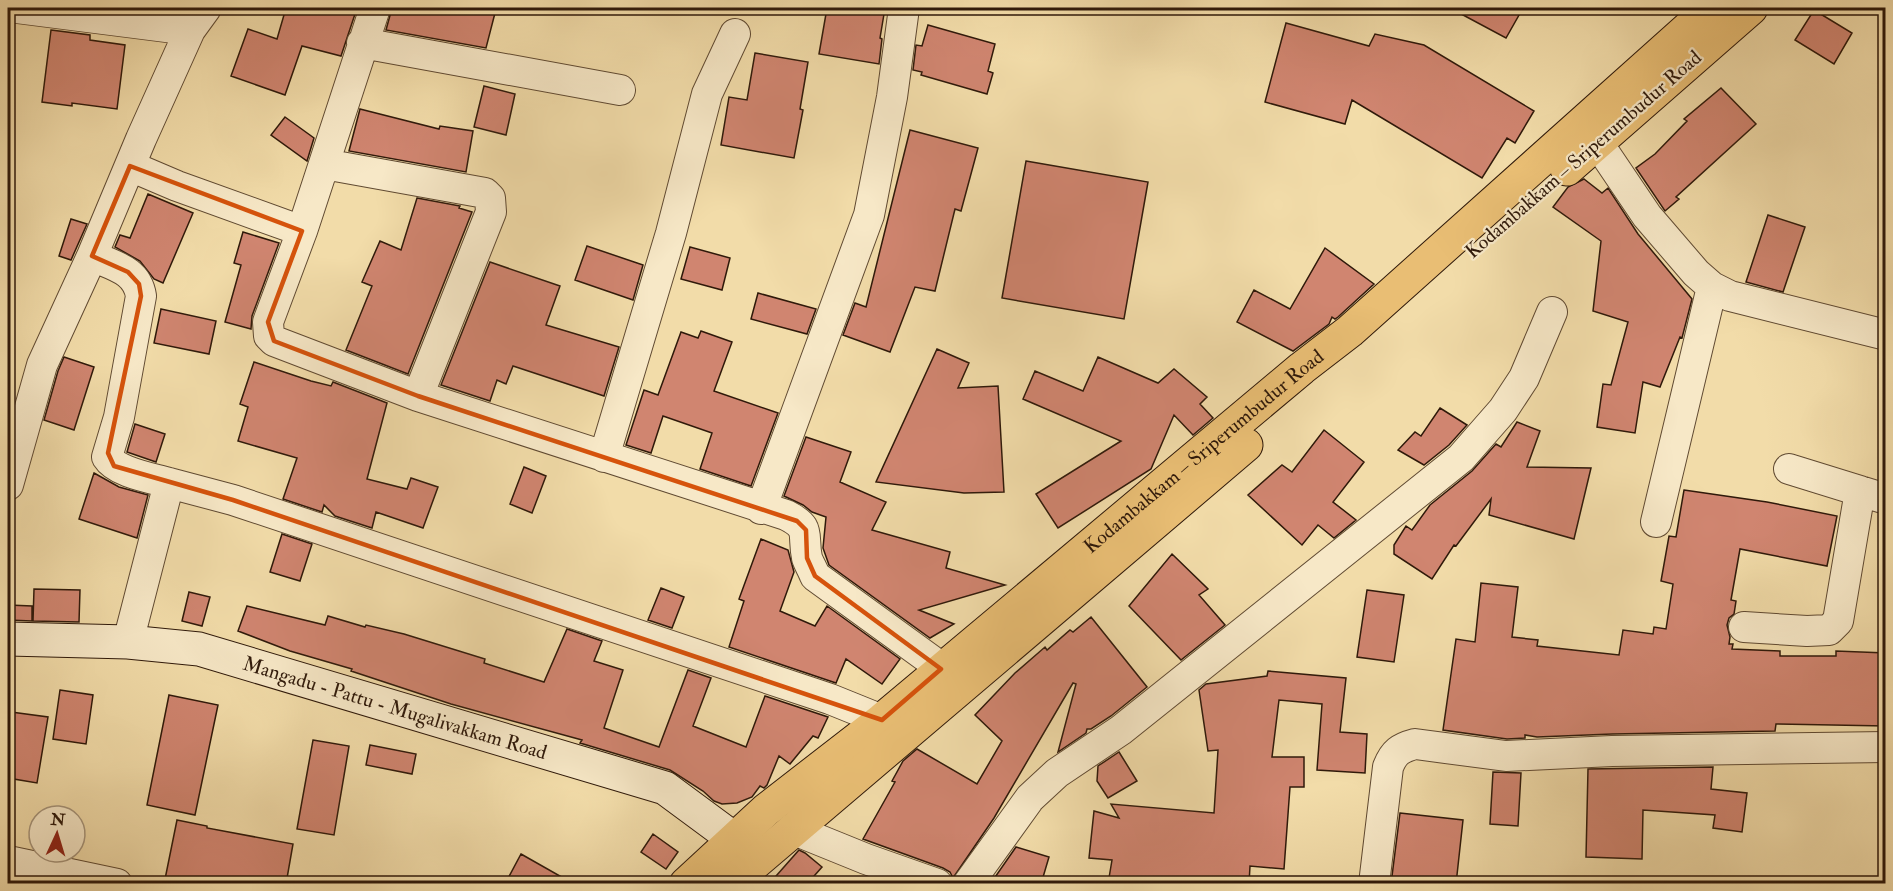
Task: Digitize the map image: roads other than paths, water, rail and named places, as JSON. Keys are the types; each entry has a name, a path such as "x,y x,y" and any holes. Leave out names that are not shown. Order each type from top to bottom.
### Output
{"main road":[{"name":"Kodambakkam – Sriperumbudur Road","path":"686,884 744,851 792,829 952,677 1435,285 1590,134 1711,8"},
{"name":"Kodambakkam – Sriperumbudur Road","path":"1590,134 1751,8"},
{"name":"Kodambakkam – Sriperumbudur Road","path":"730,884 744,851 766,810 882,720 952,677"}],"street":[{"path":"8,485 42,365 198,19 17,8"},
{"path":"375,8 302,231 268,322 269,336 274,341 418,396 761,509 786,515 806,530 807,558 815,576 952,677"},
{"path":"761,509 869,215 892,97 904,8"},
{"path":"604,457 671,233 707,94 735,34"},
{"path":"362,43 620,90"},
{"path":"1590,134 1647,216 1696,273 1712,287 1730,296 1886,335"},
{"path":"324,164 485,193 490,198 491,213 418,396"},
{"path":"130,166 177,186 302,231"},
{"path":"92,256 128,272 139,284 141,296 119,417 107,457 114,466 233,500 830,699 882,720"},
{"path":"1656,522 1712,287"},
{"path":"968,884 1030,798 1057,773 1121,730 1461,458 1503,410 1524,378 1552,312"},
{"path":"1744,627 1829,630 1838,621 1873,495 1790,469"},
{"path":"128,642 169,483"},
{"name":"Mangadu - Pattu - Mugalivakkam Road","path":"8,639 128,642 199,649 665,788 744,851"},
{"path":"1374,884 1388,766 1393,753 1415,744 1506,756 1612,751 1886,747"},
{"path":"766,810 792,829 866,859 937,884"},
{"path":"8,861 117,884"}]}
